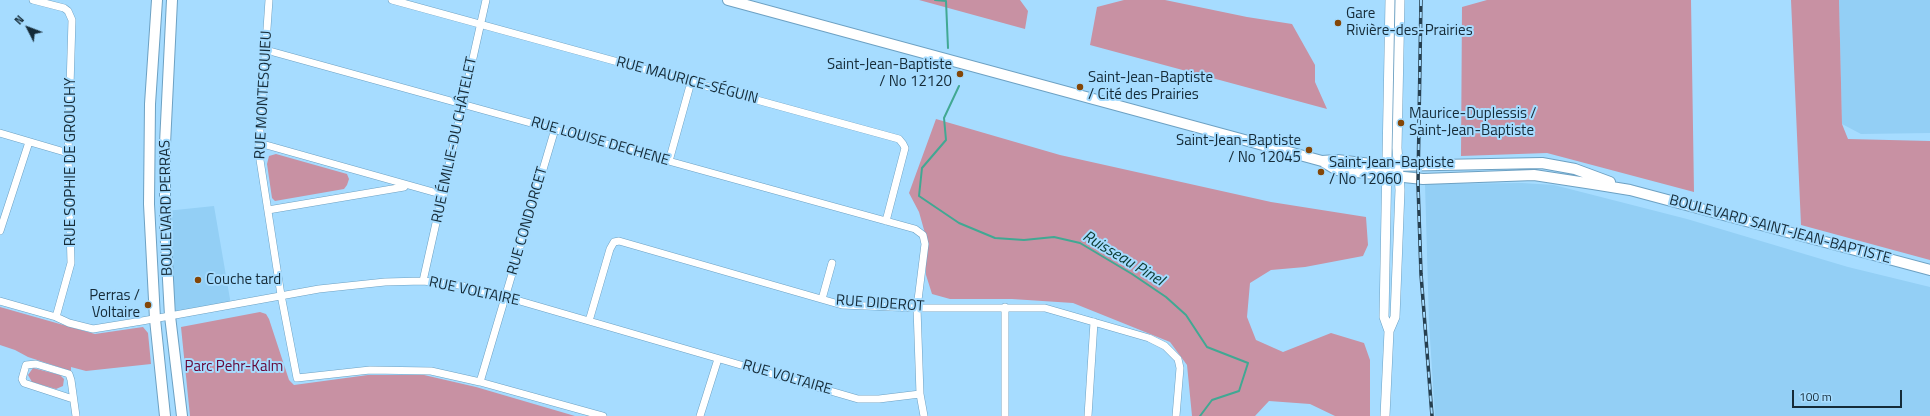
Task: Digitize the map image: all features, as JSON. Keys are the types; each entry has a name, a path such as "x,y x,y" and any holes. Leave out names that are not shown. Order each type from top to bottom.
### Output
{"main road":[{"name":"BOULEVARD PERRAS","path":"157,0 151,73 149,204 155,319 165,416"},
{"name":"BOULEVARD PERRAS","path":"172,0 165,144 166,226 170,316 182,416"},
{"name":"BOULEVARD SAINT-JEAN-BAPTISTE","path":"728,0 1322,161 1337,170 1388,177 1423,179 1534,175 1630,190"},
{"name":"BOULEVARD SAINT-JEAN-BAPTISTE","path":"1322,161 1337,160 1388,166 1464,166 1542,163 1575,169 1630,190 1930,270"}],"street":[{"name":"RUE SOPHIE DE GROUCHY","path":"33,0 64,8 68,11 72,20 68,154 71,263 56,317"},
{"name":"RUE MONTESQUIEU","path":"269,0 259,143 260,160 281,295 297,378 370,370 431,371 480,382"},
{"name":"RUE MAURICE-SÉGUIN","path":"392,0 898,139 904,144 905,148 886,221"},
{"name":"RUE ÉMILIE-DU CHÂTELET","path":"424,281 486,0"},
{"path":"1389,331 1384,317 1388,177 1390,0"},
{"path":"1385,416 1389,331 1395,317 1400,178 1400,165 1397,148 1400,0"},
{"name":"RUE LOUISE DECHENE","path":"266,50 915,229 923,235 925,244 917,308"},
{"path":"669,161 691,82"},
{"name":"RUE CONDORCET","path":"480,382 555,129"},
{"path":"0,133 68,154"},
{"path":"0,231 29,142"},
{"path":"259,143 407,186 444,195"},
{"path":"268,210 407,186"},
{"name":"RUE DIDEROT","path":"589,321 610,249 614,242 619,241 842,305 917,308 1045,308 1150,338 1165,346 1178,359 1181,377 1176,416"},
{"path":"822,299 832,263"},
{"name":"RUE VOLTAIRE","path":"0,301 93,329 281,295 352,284 424,281 459,285 506,297 858,399 869,400 920,394"},
{"path":"1005,307 1005,416"},
{"path":"917,308 920,394 924,416"},
{"path":"1088,416 1094,322"},
{"path":"700,416 718,359"},
{"path":"73,399 24,383 22,379 26,365 36,364 69,374 76,416"},
{"path":"480,382 602,416"}],"shaded area":[{"path":"1839,0 1930,0 1930,133 1861,134 1842,124"},
{"path":"1522,183 1554,185 1687,219 1848,267 1930,287 1930,416 1435,416 1429,323 1425,184"},
{"path":"214,206 231,305 176,314 166,211"}],"green space":[{"path":"919,0 1020,0 1028,11 1025,29"},
{"path":"1124,0 1165,0 1247,17 1292,24 1315,65 1315,82 1327,109 1090,45 1097,7"},
{"path":"1487,0 1691,0 1694,192 1547,153 1461,156 1462,7"},
{"path":"1791,0 1839,0 1842,124 1848,139 1930,141 1930,260 1801,225"},
{"path":"936,119 1060,155 1271,202 1366,217 1368,245 1363,256 1305,267 1271,270 1250,283 1247,317 1256,340 1283,352 1331,333 1364,343 1370,360 1370,416 1335,416 1310,404 1269,401 1255,416 1192,416 1187,365 1170,342 1073,303 1012,299 950,299 932,294 926,275 926,237 919,212 909,193"},
{"path":"276,154 347,174 349,179 347,185 344,189 275,201 272,198 267,164 269,156"},
{"path":"0,307 95,334 143,327 148,333 151,364 86,371 71,367 71,371 28,357 15,350 0,345"},
{"name":"Parc Pehr-Kalm","path":"260,312 266,314 269,319 289,380 294,385 368,375 424,375 476,387 575,416 190,416 181,327"},
{"path":"33,368 60,375 64,379 63,386 56,389 32,382 28,375"}],"waterway":[{"name":"Ruisseau Pinel","path":"935,0 946,1 948,48"},
{"name":"Ruisseau Pinel","path":"959,86 944,118 946,140 922,168 919,196 959,223 995,238 1024,240 1054,237 1080,243 1132,274 1166,297 1186,315 1207,347 1248,363 1239,391 1212,400 1200,416"}],"railway":[{"path":"1421,0 1418,184 1421,274 1432,416"}],"place":[{"name":"Gare Rivière-des-Prairies","path":"1338,23"},
{"name":"Saint-Jean-Baptiste / No 12120","path":"960,74"},
{"name":"Saint-Jean-Baptiste / Cité des Prairies","path":"1080,87"},
{"name":"Maurice-Duplessis / Saint-Jean-Baptiste","path":"1401,123"},
{"name":"Saint-Jean-Baptiste / No 12045","path":"1309,150"},
{"name":"Saint-Jean-Baptiste / No 12060","path":"1321,172"},
{"name":"Couche tard","path":"198,280"},
{"name":"Perras / Voltaire","path":"148,305"}]}
